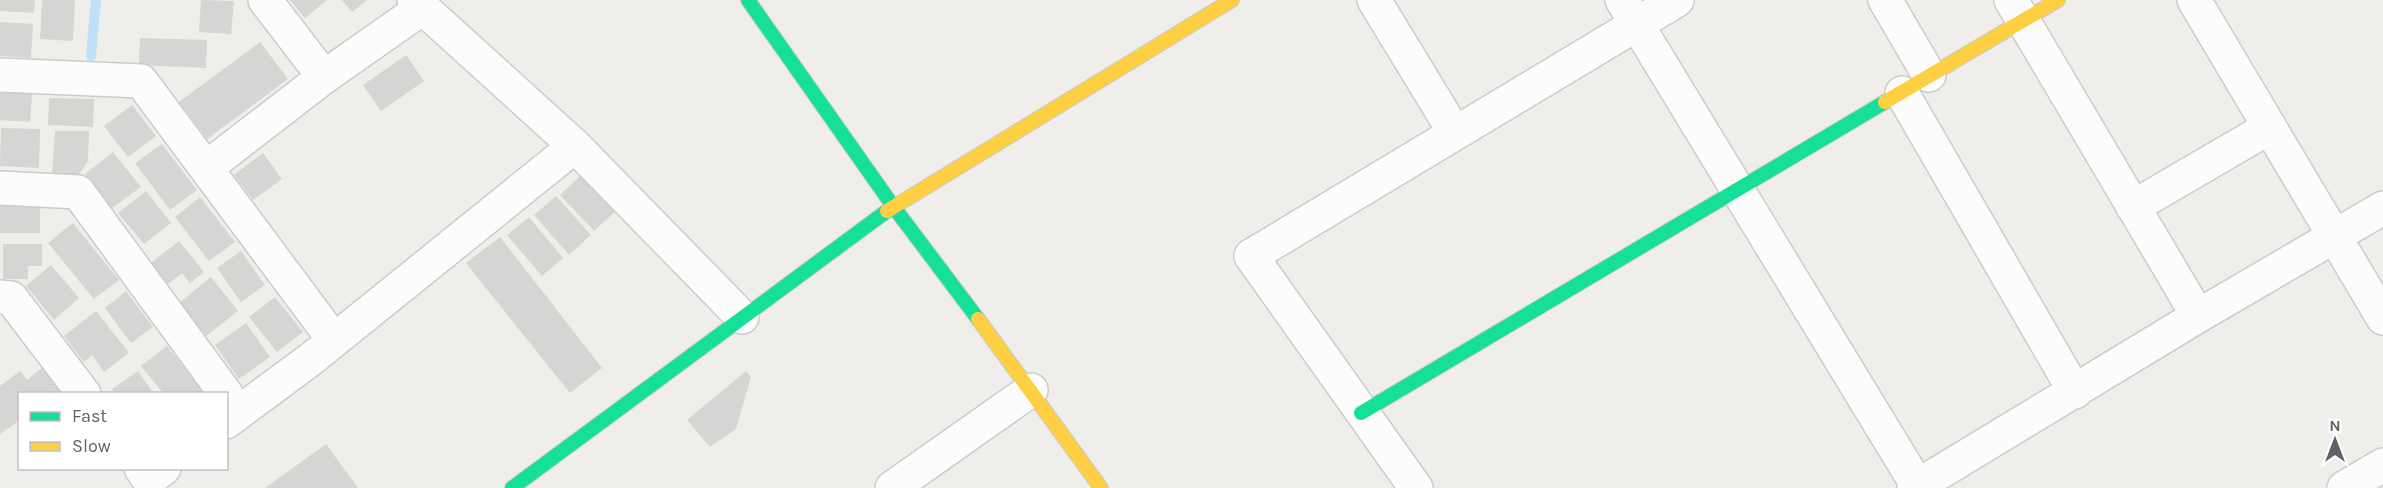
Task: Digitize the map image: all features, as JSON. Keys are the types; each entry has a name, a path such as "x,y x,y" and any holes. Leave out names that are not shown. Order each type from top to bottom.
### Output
{"street":[{"path":"266,0 324,77"},
{"path":"748,0 892,206 1031,390 1101,488"},
{"path":"512,488 892,206 1232,0"},
{"path":"1374,0 1455,134"},
{"path":"1416,488 1251,256 1455,134 1629,12 1677,0"},
{"path":"1885,0 1929,75"},
{"path":"1361,412 1902,93 2017,10 2058,0"},
{"path":"2194,0 2337,237 2383,318"},
{"path":"206,168 418,4 575,147 742,317"},
{"path":"2017,10 2198,316"},
{"path":"1629,12 1917,487 2198,316 2337,237 2383,208"},
{"path":"0,75 141,81 334,340"},
{"path":"1902,93 2075,392"},
{"path":"2133,207 2270,127"},
{"path":"230,405 334,340 575,147"},
{"path":"0,188 78,192 221,392"},
{"path":"0,297 11,298 83,392"},
{"path":"892,488 1031,390"},
{"path":"2344,488 2383,465"}],"building":[{"path":"0,0 35,0 34,13 0,11"},
{"path":"42,0 75,0 73,41 40,39"},
{"path":"201,0 234,1 231,34 199,32"},
{"path":"290,0 327,0 305,18"},
{"path":"342,0 367,0 352,12"},
{"path":"0,22 33,24 31,58 0,56"},
{"path":"140,38 207,40 206,68 139,65"},
{"path":"260,42 288,79 207,139 179,102"},
{"path":"406,55 424,81 381,111 363,85"},
{"path":"0,92 32,94 30,122 0,120"},
{"path":"49,98 94,99 93,127 48,125"},
{"path":"132,105 156,136 128,157 104,126"},
{"path":"1,128 40,129 39,168 0,166"},
{"path":"55,131 89,131 88,161 78,176 52,174"},
{"path":"162,144 197,190 170,210 135,163"},
{"path":"113,152 141,187 112,208 85,174"},
{"path":"263,153 282,179 253,200 234,175"},
{"path":"585,171 619,208 594,231 560,195"},
{"path":"146,191 171,223 144,244 118,213"},
{"path":"556,196 591,235 569,255 534,215"},
{"path":"200,197 235,242 209,261 175,217"},
{"path":"0,201 40,202 40,233 0,233"},
{"path":"529,217 563,258 542,276 507,235"},
{"path":"73,223 119,280 94,299 48,243"},
{"path":"500,237 602,368 570,393 466,263"},
{"path":"179,241 204,272 190,283 182,273 168,284 151,263"},
{"path":"3,244 42,244 42,266 28,266 28,279 3,279"},
{"path":"241,251 265,285 241,302 217,268"},
{"path":"51,265 79,298 54,320 26,286"},
{"path":"211,277 238,311 206,336 179,303"},
{"path":"126,291 153,327 131,343 105,308"},
{"path":"275,297 303,332 277,352 249,317"},
{"path":"96,311 129,353 104,372 92,355 84,362 64,336"},
{"path":"246,323 270,357 239,379 215,345"},
{"path":"167,346 203,392 162,392 141,366"},
{"path":"43,367 60,390 58,392 18,392 18,421 0,434 0,386 20,371 27,380"},
{"path":"138,371 153,392 114,392 112,389"},
{"path":"746,371 751,377 736,429 710,447 687,420"},
{"path":"326,444 358,488 265,488"}],"waterway":[{"path":"91,56 96,0"}],"traffic: fast":[{"path":"748,0 893,206 978,319"},
{"path":"1361,413 1885,102"},
{"path":"512,488 887,211"}],"traffic: slow":[{"path":"887,211 1232,0"},
{"path":"1885,102 2058,0"},
{"path":"978,319 1101,488"}]}
